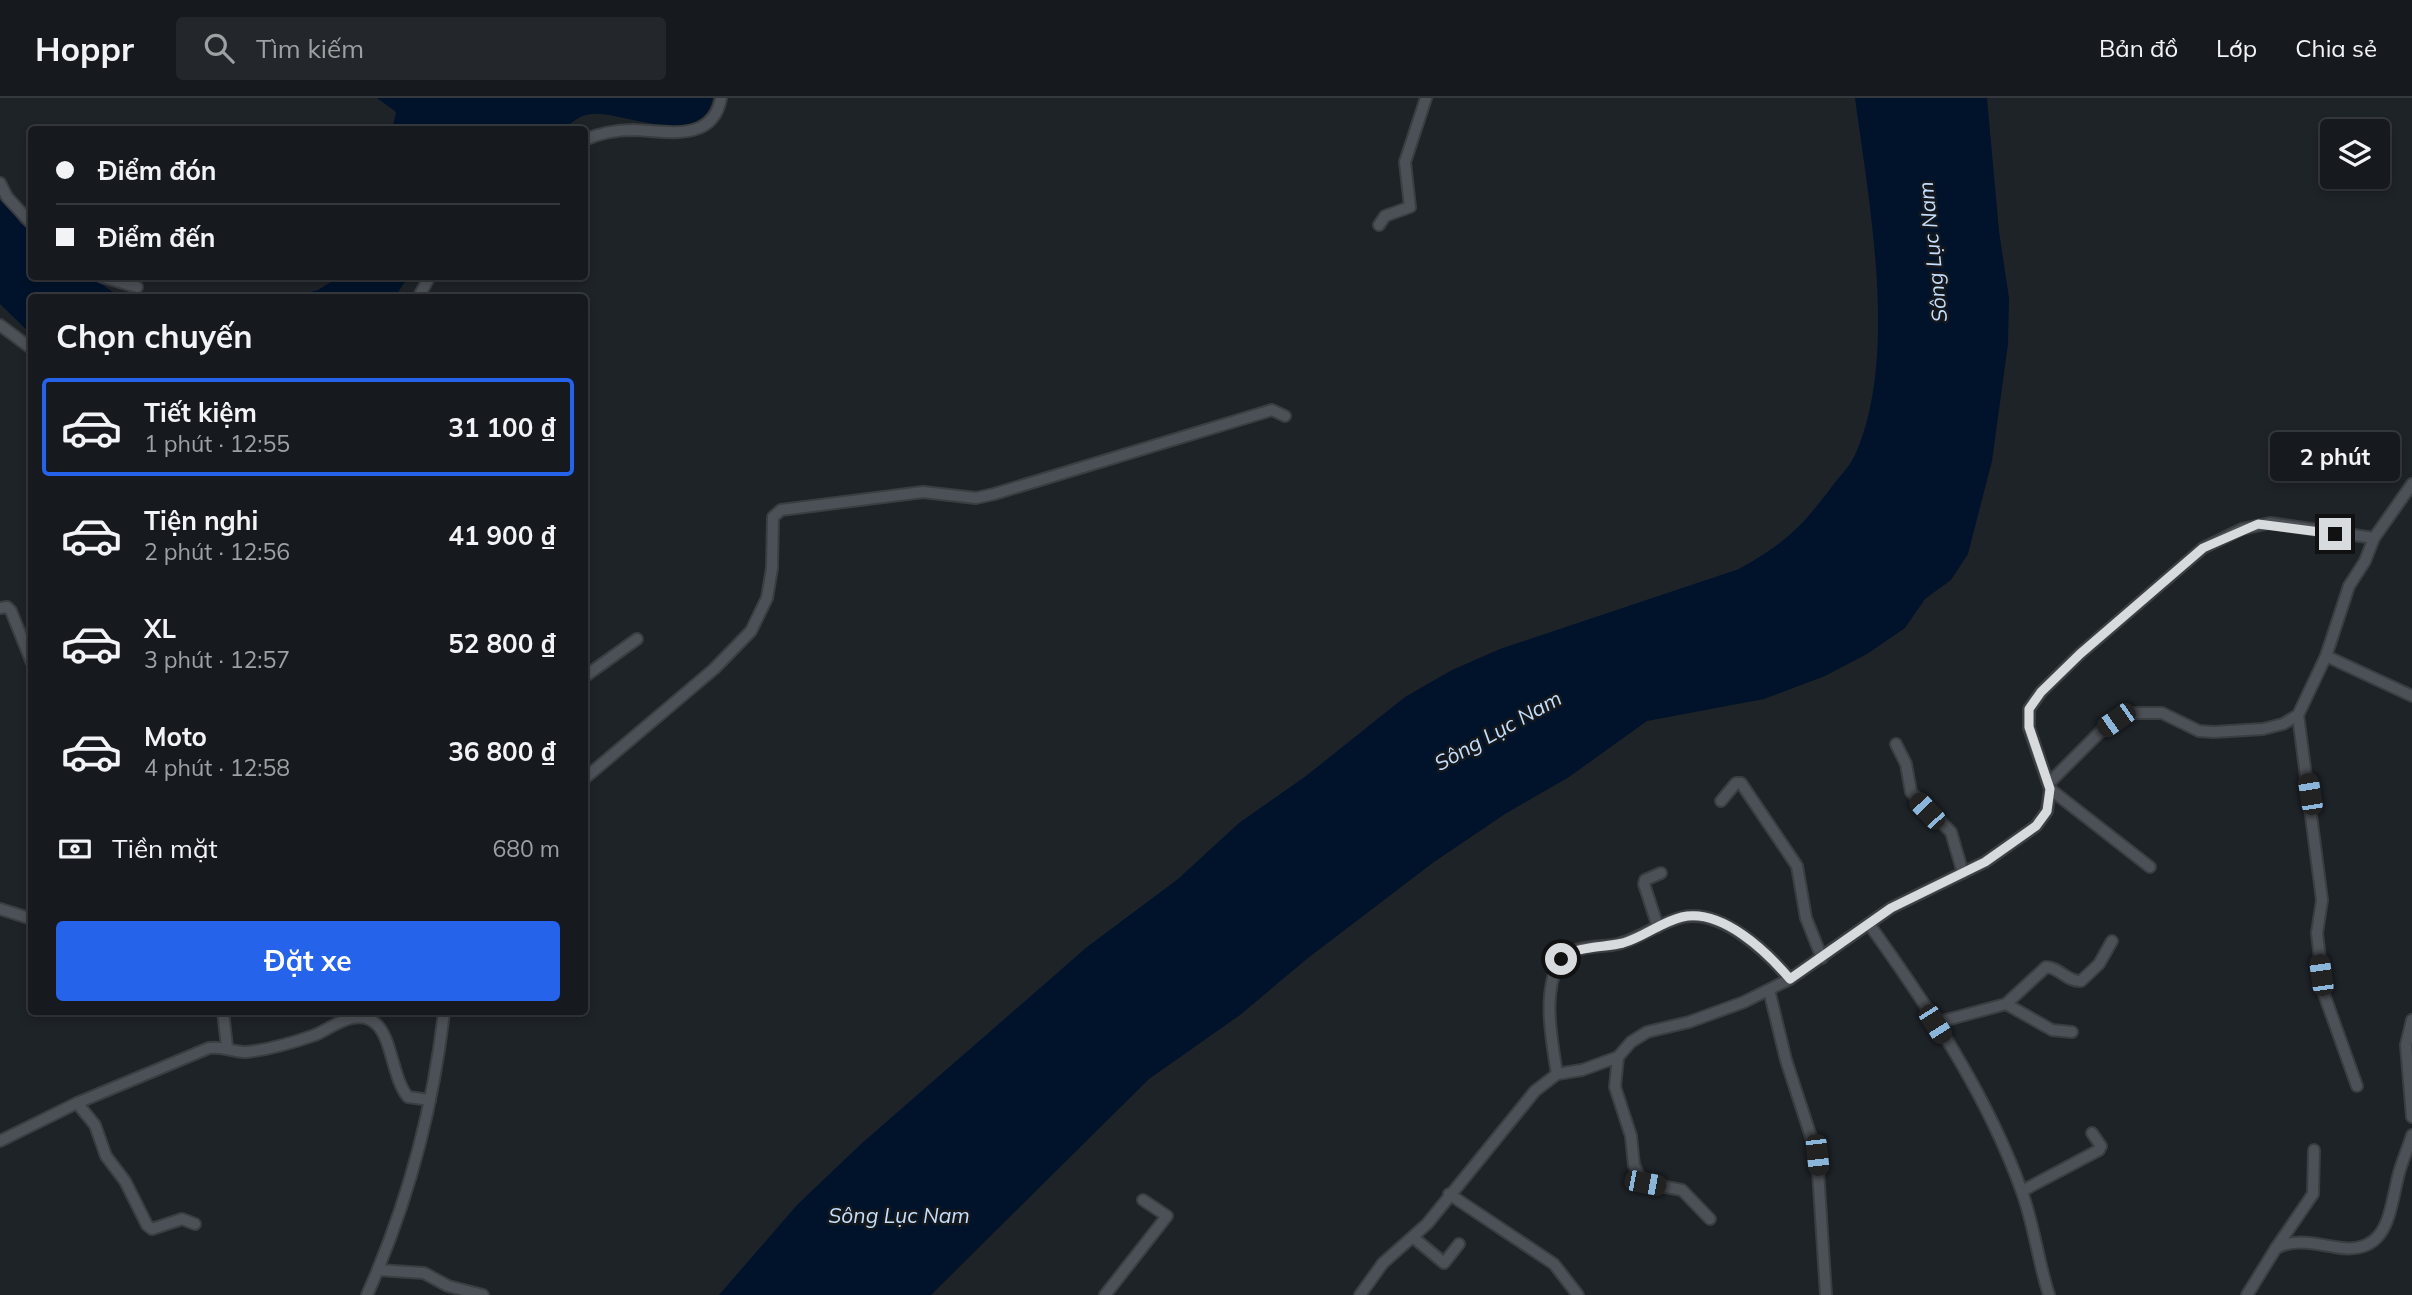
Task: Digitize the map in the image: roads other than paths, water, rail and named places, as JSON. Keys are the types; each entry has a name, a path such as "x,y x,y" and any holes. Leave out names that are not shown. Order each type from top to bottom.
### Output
{"street":[{"path":"588,139 614,131 678,133 695,130 708,125 721,98"},
{"path":"1379,225 1385,216 1410,207 1405,162 1426,98"},
{"path":"0,183 7,197 28,220"},
{"path":"110,280 131,288 137,287"},
{"path":"0,326 28,346"},
{"path":"588,776 714,669 751,631 767,598 772,568 773,517 781,510 923,492 985,496 1272,410 1285,416"},
{"path":"2357,1086 2324,995 2316,933 2322,900 2298,715 2326,656 2349,586 2365,561 2374,538 2412,484"},
{"path":"1360,1295 1383,1263 1414,1238 1535,1091 1557,1074 1582,1070 1618,1057 1631,1042 1647,1032 1689,1022 1769,990 1822,958 1891,908 1985,862 2036,826 2047,811 2050,785 2029,727 2028,715 2032,705 2080,654 2203,548 2242,529 2270,523 2374,538"},
{"path":"0,608 7,607 13,613 28,652"},
{"path":"588,674 637,639"},
{"path":"2326,656 2412,696"},
{"path":"2050,785 2103,729 2127,713 2162,713 2199,732 2263,729 2283,724 2298,715"},
{"path":"1896,744 1906,764 1911,792 1951,832 1963,873"},
{"path":"1721,801 1736,783 1741,783 1793,859 1801,881 1806,918 1822,958"},
{"path":"2050,785 2150,867"},
{"path":"1658,927 1644,884 1646,880 1661,873"},
{"path":"0,909 28,918"},
{"path":"1557,1074 1551,1024 1552,982 1561,959 1579,950 1637,939 1680,917 1707,918 1758,944 1790,979"},
{"path":"1869,924 1918,992 1935,1024 1969,1073 2022,1191 2049,1295"},
{"path":"1935,1024 2006,1004 2046,967 2052,967 2073,981 2081,981 2099,964 2112,941"},
{"path":"1769,990 1786,1060 1817,1155 1826,1295"},
{"path":"2006,1004 2052,1030 2072,1032"},
{"path":"223,1015 227,1047"},
{"path":"367,1295 423,1135 444,1015"},
{"path":"0,1141 77,1102 209,1048 227,1047 247,1052 310,1036 345,1020 370,1019 380,1028 404,1092 411,1099 430,1100"},
{"path":"2412,1020 2409,1056 2412,1117"},
{"path":"1618,1057 1615,1087 1632,1141 1634,1165 1640,1178 1645,1183 1682,1190 1710,1219"},
{"path":"77,1102 95,1125 106,1156 125,1181 147,1225 152,1229 182,1219 195,1224"},
{"path":"2022,1191 2099,1150 2101,1146 2092,1133"},
{"path":"2276,1248 2291,1243 2345,1248 2372,1243 2385,1226 2396,1199 2397,1180 2412,1135"},
{"path":"2247,1295 2313,1194 2314,1150"},
{"path":"1449,1194 1554,1264 1578,1295"},
{"path":"1105,1295 1167,1216 1143,1200"},
{"path":"1414,1238 1444,1262 1460,1244"},
{"path":"378,1269 424,1273 448,1286 483,1295"}],"water":[{"path":"377,98 713,98 706,114 694,122 678,126 592,114 580,117 568,126 393,126 396,112"},
{"name":"Sông Lục Nam","path":"1855,98 1987,98 1999,231 2009,298 2008,344 1992,461 1968,554 1951,580 1925,599 1905,628 1867,654 1825,676 1764,699 1647,721 1569,777 1505,814 1434,862 1308,958 1240,1015 1149,1079 931,1295 719,1295 797,1205 861,1144 1087,947 1178,879 1239,823 1306,776 1405,697 1452,670 1500,649 1739,569 1769,551 1802,523 1855,455 1868,416 1876,373 1877,279"},
{"path":"0,191 20,223 28,229 28,280 95,280 116,294 28,294 28,331 0,304"},
{"path":"334,280 406,280 397,294 304,294 318,290"}]}
